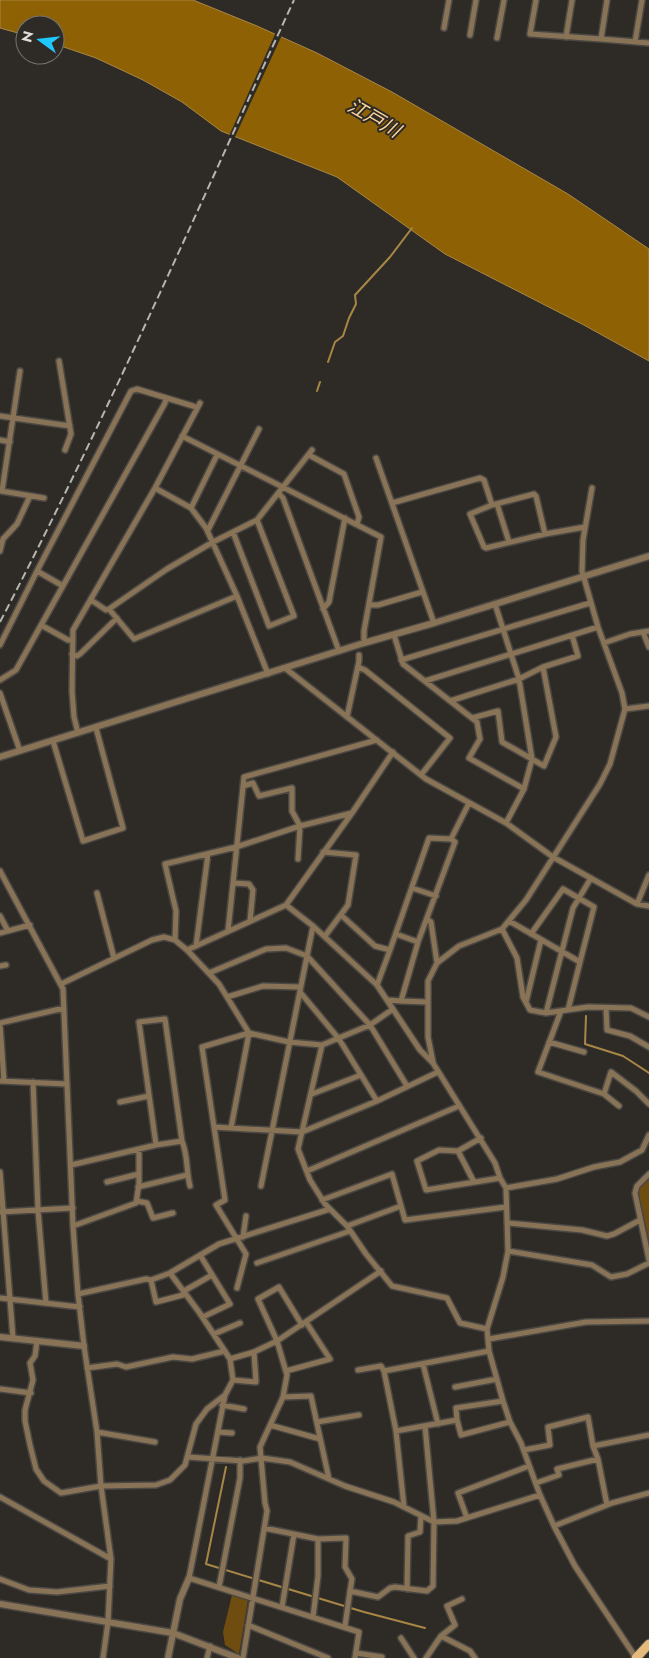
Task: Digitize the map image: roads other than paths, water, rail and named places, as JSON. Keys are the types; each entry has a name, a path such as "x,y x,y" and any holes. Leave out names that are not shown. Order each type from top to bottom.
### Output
{"main road":[{"path":"636,1658 649,1644"}],"street":[{"path":"444,28 449,0"},
{"path":"470,35 476,0"},
{"path":"497,38 504,0"},
{"path":"536,0 530,34 601,38 649,44"},
{"path":"566,37 572,0"},
{"path":"601,38 607,0"},
{"path":"635,42 642,0"},
{"path":"59,361 71,434 66,450"},
{"path":"20,371 1,491 44,498"},
{"path":"0,645 131,391 137,389 199,406 155,488 73,630 72,691 74,717 78,733"},
{"path":"0,680 16,670 166,398"},
{"path":"0,416 70,426"},
{"path":"208,530 259,429"},
{"path":"182,436 357,524 382,539 364,631 364,643"},
{"path":"0,440 10,442"},
{"path":"91,600 106,610 146,582 213,542 257,520 311,453 344,474 359,517 357,524"},
{"path":"191,508 217,455"},
{"path":"376,458 434,623"},
{"path":"392,503 480,478 484,480 495,504 509,542"},
{"path":"155,488 191,508 208,530 268,674"},
{"path":"433,1063 428,1037 427,1002 428,981 437,963 459,946 502,929 509,921 526,900 554,857 600,784 610,764 625,709 622,693 590,603 582,563 592,488"},
{"path":"278,494 283,498 339,651"},
{"path":"545,534 534,494 495,504 470,514 486,548 545,534 586,527"},
{"path":"0,551 1,537 17,524 30,496"},
{"path":"323,609 329,602 345,518"},
{"path":"233,532 269,626 294,616 257,520"},
{"path":"0,757 649,556"},
{"path":"37,571 63,586"},
{"path":"369,605 378,605 422,592"},
{"path":"109,608 134,639 237,596"},
{"path":"402,660 590,603"},
{"path":"495,604 519,679 532,759 524,789 506,823"},
{"path":"72,654 77,656 80,654 118,618"},
{"path":"41,625 68,640 73,640"},
{"path":"425,681 598,627"},
{"path":"604,643 630,634 646,632 649,647"},
{"path":"394,635 402,664 477,722 480,738 468,758 524,789"},
{"path":"450,701 519,679 543,667 578,656 572,635"},
{"path":"347,717 358,667 358,655"},
{"path":"358,667 365,670 450,738 421,775"},
{"path":"472,718 498,711 502,742 544,766 556,737 543,667"},
{"path":"285,668 421,775 506,823 554,857 637,904 649,906"},
{"path":"0,693 20,751"},
{"path":"625,709 649,706"},
{"path":"54,741 83,841 123,828 96,728"},
{"path":"228,931 244,777 377,740"},
{"path":"187,950 286,905 393,752"},
{"path":"243,786 253,783 259,796 292,788 292,810 300,826 298,859"},
{"path":"451,839 469,803"},
{"path":"175,940 176,911 165,864 236,847 300,826 352,813"},
{"path":"377,984 429,838 451,839 455,842 418,942 401,1001"},
{"path":"323,852 356,855 348,905 325,936"},
{"path":"196,946 208,854"},
{"path":"0,871 63,989 66,1084 78,1294 97,1432 101,1486 111,1559 108,1622 103,1658"},
{"path":"637,904 649,875"},
{"path":"546,1013 573,908 591,878"},
{"path":"233,882 249,884 253,890 250,921"},
{"path":"412,888 436,896"},
{"path":"531,934 563,889 594,907 568,1010"},
{"path":"97,893 114,958"},
{"path":"286,905 314,926 377,984 420,1050 433,1063 495,1163 506,1188 508,1251 503,1277 488,1329 489,1351 503,1401 554,1526 575,1566 636,1658"},
{"path":"341,915 375,946 390,950"},
{"path":"0,916 8,931"},
{"path":"427,919 431,922 437,963"},
{"path":"509,921 580,962"},
{"path":"0,933 30,925"},
{"path":"261,1186 314,926"},
{"path":"502,929 517,958 522,997 530,1010 546,1013 588,1007 631,1008 649,1017"},
{"path":"396,934 418,942"},
{"path":"61,984 152,940 164,937 175,940 187,950 209,973 249,1032 231,1128"},
{"path":"526,1002 541,940"},
{"path":"209,973 266,949 286,948 307,956 370,1025 407,1086"},
{"path":"227,997 263,986 300,990 339,1039 378,1101"},
{"path":"388,1000 427,1002"},
{"path":"64,1008 0,1023 2,1081 66,1084"},
{"path":"606,1008 607,1030 630,1036 649,1047"},
{"path":"236,1288 246,1254 235,1239 216,1205 225,1200 202,1048 249,1032 289,1042 322,1044 339,1039 370,1025 393,1009"},
{"path":"561,1011 538,1072 604,1094 619,1106"},
{"path":"156,1145 138,1022 165,1019 190,1186"},
{"path":"549,1042 584,1052"},
{"path":"322,1044 298,1149 310,1180 322,1200 349,1228 366,1254 392,1286 446,1298 460,1323 488,1329"},
{"path":"214,1127 302,1132 378,1101 438,1072"},
{"path":"604,1094 611,1072 636,1091 649,1104"},
{"path":"312,1094 362,1074"},
{"path":"33,1082 38,1210 46,1303"},
{"path":"120,1102 149,1096"},
{"path":"307,1171 459,1106"},
{"path":"506,1188 557,1179 594,1167 620,1162 642,1150 649,1135"},
{"path":"481,1138 458,1151 439,1150 418,1161 426,1190 500,1178"},
{"path":"71,1165 156,1145 182,1141"},
{"path":"137,1201 139,1149"},
{"path":"458,1151 474,1182"},
{"path":"0,1172 14,1338"},
{"path":"106,1182 139,1174"},
{"path":"322,1200 392,1174 405,1220 506,1207"},
{"path":"508,1251 592,1265 611,1276 628,1274 649,1261 635,1194 637,1186 649,1174"},
{"path":"138,1187 187,1175"},
{"path":"73,1226 137,1201 147,1203 153,1218 173,1213"},
{"path":"257,1262 349,1228 401,1206"},
{"path":"2,1212 73,1208"},
{"path":"78,1294 146,1279 151,1280 170,1273 219,1244 330,1209"},
{"path":"244,1236 246,1216"},
{"path":"507,1223 582,1230 606,1236 614,1234 640,1220"},
{"path":"200,1256 230,1304 203,1317"},
{"path":"230,1359 254,1352 277,1341 381,1271"},
{"path":"168,1658 180,1598 189,1578 222,1405 233,1380 230,1359 203,1317 170,1273"},
{"path":"151,1280 156,1302 183,1295 184,1292 212,1275"},
{"path":"243,1658 267,1511 260,1447 283,1396 287,1375 277,1341 258,1299 279,1287 330,1359 286,1371"},
{"path":"0,1298 80,1307"},
{"path":"489,1339 586,1322 649,1321"},
{"path":"214,1334 240,1323"},
{"path":"0,1337 84,1346"},
{"path":"37,1341 35,1356 30,1363 33,1380 25,1410 25,1421 36,1469 44,1481 60,1493 101,1486 156,1485 170,1480 185,1466 196,1424 207,1409 225,1395"},
{"path":"87,1368 118,1364 126,1367 173,1357 192,1359 224,1351"},
{"path":"384,1371 489,1351"},
{"path":"233,1380 256,1382 254,1352"},
{"path":"423,1364 438,1424"},
{"path":"358,1370 382,1366 384,1371 396,1431 404,1507"},
{"path":"455,1387 498,1379"},
{"path":"0,1389 31,1392"},
{"path":"283,1396 292,1398 311,1396 329,1479"},
{"path":"503,1401 456,1408 461,1435 510,1422"},
{"path":"222,1405 244,1409"},
{"path":"317,1422 359,1415"},
{"path":"524,1450 550,1445 548,1427 588,1417 607,1506"},
{"path":"396,1431 457,1420"},
{"path":"270,1425 320,1439"},
{"path":"350,1591 378,1597 390,1588 395,1587 428,1591 433,1586 434,1522 425,1426"},
{"path":"97,1432 155,1442"},
{"path":"218,1432 232,1434"},
{"path":"593,1446 649,1435"},
{"path":"188,1457 240,1460 262,1458 290,1462 345,1486 404,1507 434,1522 457,1521 540,1495"},
{"path":"536,1483 559,1475 557,1469 598,1459"},
{"path":"219,1587 240,1478 240,1460"},
{"path":"467,1518 458,1493 530,1466"},
{"path":"554,1526 607,1506 649,1493"},
{"path":"0,1496 111,1559"},
{"path":"407,1589 408,1536 420,1532 421,1516"},
{"path":"264,1528 318,1539 346,1538 345,1567 352,1579 345,1626"},
{"path":"282,1607 294,1534"},
{"path":"313,1617 318,1576 318,1539"},
{"path":"189,1578 345,1626 359,1632 355,1655 382,1657"},
{"path":"0,1579 29,1590 57,1592 110,1586"},
{"path":"426,1658 441,1636 456,1624 447,1606 462,1599"},
{"path":"0,1604 173,1633 238,1658"},
{"path":"248,1625 328,1658"},
{"path":"441,1636 470,1651 475,1658"},
{"path":"401,1638 414,1658"},
{"path":"207,1658 210,1646"}],"water":[{"name":"江戸川","path":"0,0 193,0 317,53 392,92 568,194 649,249 649,361 582,324 445,254 337,177 221,131 182,102 143,80 96,58 65,47 65,15 15,15 15,32 0,28"}],"waterway":[{"path":"328,362 335,342 343,336 356,304 355,295 390,257 412,228"},
{"path":"317,391 320,382"},
{"path":"586,1016 585,1044 623,1056 649,1073"},
{"path":"226,1467 206,1564 364,1612 425,1628"}],"railway":[{"path":"0,622 114,391 294,0"}]}
